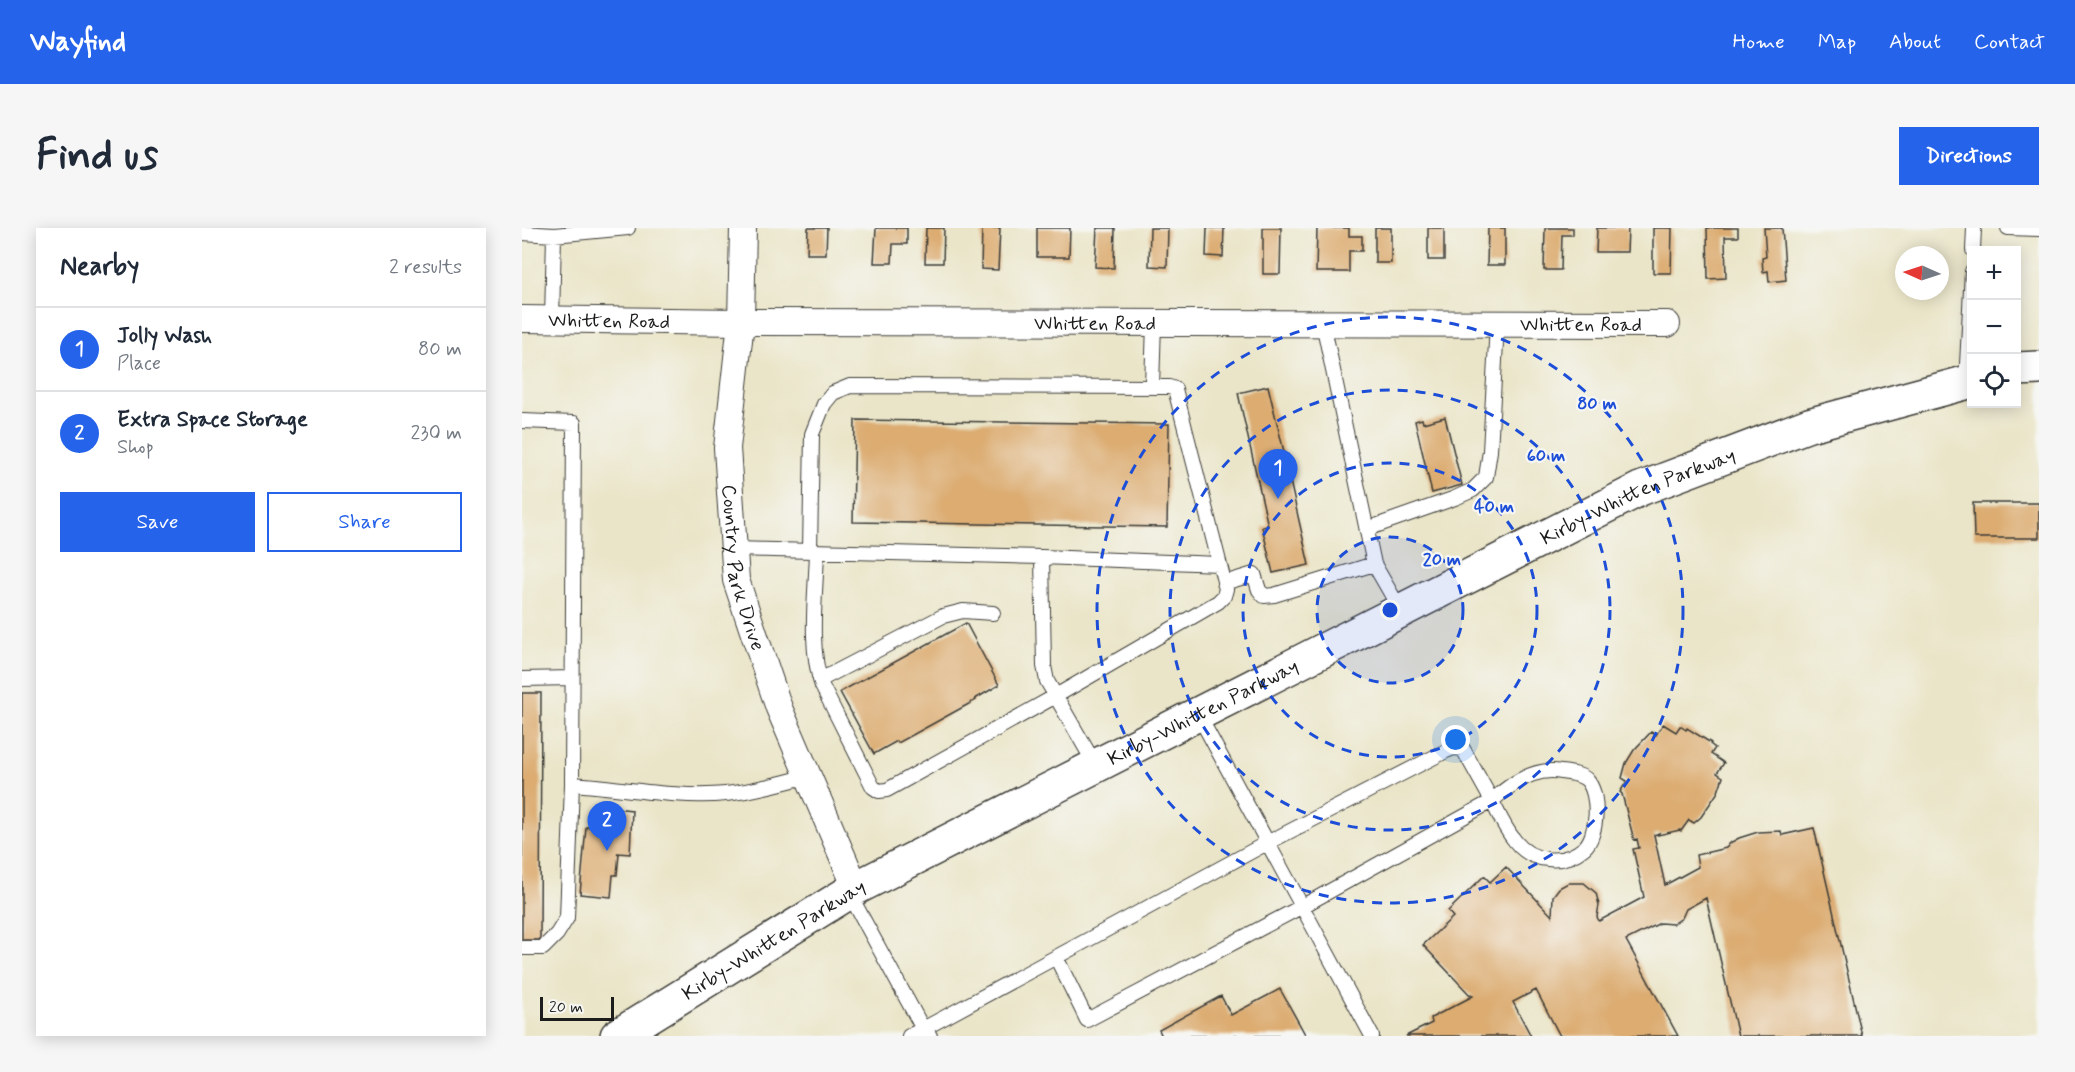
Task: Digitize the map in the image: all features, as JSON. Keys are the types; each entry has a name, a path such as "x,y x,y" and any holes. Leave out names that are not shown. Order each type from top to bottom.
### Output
{"main road":[{"path":"2021,369 2039,368"},
{"name":"Kirby-Whitten Parkway","path":"617,1036 853,890 1640,489 1809,425 1967,383"}],"street":[{"name":"Country Park Drive","path":"743,228 741,322 727,448 736,580 778,708 808,776 853,890"},
{"name":"Whitten Road","path":"522,319 741,322 1667,324"}],"lane":[{"path":"522,233 554,235 628,228"},
{"path":"1973,246 1974,228"},
{"path":"2008,228 2039,229"},
{"path":"552,319 554,235"},
{"path":"1970,300 1970,354"},
{"path":"1152,386 1154,323"},
{"path":"1323,324 1374,564 1401,611"},
{"path":"1367,529 1455,498 1473,490 1486,477 1490,451 1497,324"},
{"path":"850,386 1152,386 1175,389 1226,589 1224,596 1218,602 1054,697 887,790 879,791 873,787 816,669 813,551 812,434 824,404 832,393 850,386"},
{"path":"522,421 574,423 572,784 567,918 557,934 543,948 522,948"},
{"path":"734,549 1219,564"},
{"path":"1042,557 1044,666 1047,681 1054,697 1096,766"},
{"path":"1224,583 1254,574 1259,590 1264,596 1274,595 1374,564"},
{"path":"820,680 943,616 963,611 993,613"},
{"path":"522,679 572,678"},
{"path":"1198,714 1372,1036"},
{"path":"909,1036 926,1033 1056,957 1267,843 1454,748 1462,748 1492,801 1515,843 1530,855 1547,860 1568,857 1584,848 1593,833 1596,813 1593,795 1586,780 1573,774 1553,770 1537,773 1507,787 1492,801 1302,907 1086,1020 1056,957"},
{"path":"572,784 680,794 725,794 808,776"},
{"path":"853,890 926,1033"}],"building":[{"path":"808,228 827,228 826,254 807,254"},
{"path":"876,228 907,228 907,244 893,244 892,263 874,263"},
{"path":"926,228 944,228 943,263 925,263"},
{"path":"982,228 1000,228 998,270 981,269"},
{"path":"1037,228 1070,228 1069,257 1037,257"},
{"path":"1097,228 1115,228 1114,268 1095,267"},
{"path":"1150,228 1168,228 1167,267 1149,266"},
{"path":"1207,228 1224,228 1223,257 1206,256"},
{"path":"1263,228 1281,228 1280,274 1263,274"},
{"path":"1317,228 1349,228 1349,236 1362,236 1362,251 1349,251 1349,272 1316,272"},
{"path":"1375,228 1391,228 1391,263 1375,263"},
{"path":"1428,228 1444,228 1444,260 1428,260"},
{"path":"1488,228 1505,228 1505,265 1487,265"},
{"path":"1545,228 1573,228 1573,235 1562,235 1561,270 1544,270"},
{"path":"1597,228 1628,228 1627,252 1596,252"},
{"path":"1653,228 1672,228 1671,273 1653,273"},
{"path":"1707,228 1738,228 1738,237 1725,237 1726,278 1708,279"},
{"path":"1764,228 1782,228 1786,280 1769,282 1768,271 1763,272 1762,258 1766,257"},
{"path":"1268,386 1285,456 1288,455 1292,471 1288,472 1309,565 1273,573 1262,527 1268,526 1238,393"},
{"path":"1445,417 1462,485 1432,493 1415,421 1422,419 1423,423"},
{"path":"855,420 1169,424 1167,527 853,522"},
{"path":"1973,503 2039,503 2039,538 1974,538"},
{"path":"966,623 999,685 976,700 874,754 840,692"},
{"path":"522,693 541,693 540,940 522,940"},
{"path":"1663,724 1676,732 1680,726 1686,730 1687,728 1711,743 1715,748 1711,754 1724,763 1717,773 1723,777 1718,792 1701,817 1694,823 1689,820 1681,831 1654,835 1665,885 1698,867 1696,855 1726,848 1728,844 1739,838 1758,832 1781,831 1782,835 1814,828 1862,1036 1738,1036 1706,898 1686,909 1682,918 1673,924 1660,923 1626,940 1678,1036 1560,1036 1536,990 1513,1002 1531,1036 1406,1036 1432,1023 1431,1018 1473,996 1423,945 1453,917 1448,911 1484,876 1490,882 1506,867 1552,916 1553,896 1559,888 1568,883 1584,883 1596,893 1599,921 1644,897 1633,849 1639,848 1637,839 1634,840 1620,792 1627,781 1622,778 1626,763 1634,750 1651,732 1656,735"},
{"path":"605,807 632,810 630,854 617,853 619,854 617,875 613,875 611,897 580,894 586,827 597,826 604,829"},
{"path":"1280,989 1306,1036 1162,1036 1159,1030 1221,996 1231,1015"}],"place":[{"name":"Jolly Wash","path":"1278,499"},
{"name":"Extra Space Storage","path":"607,851"}]}
